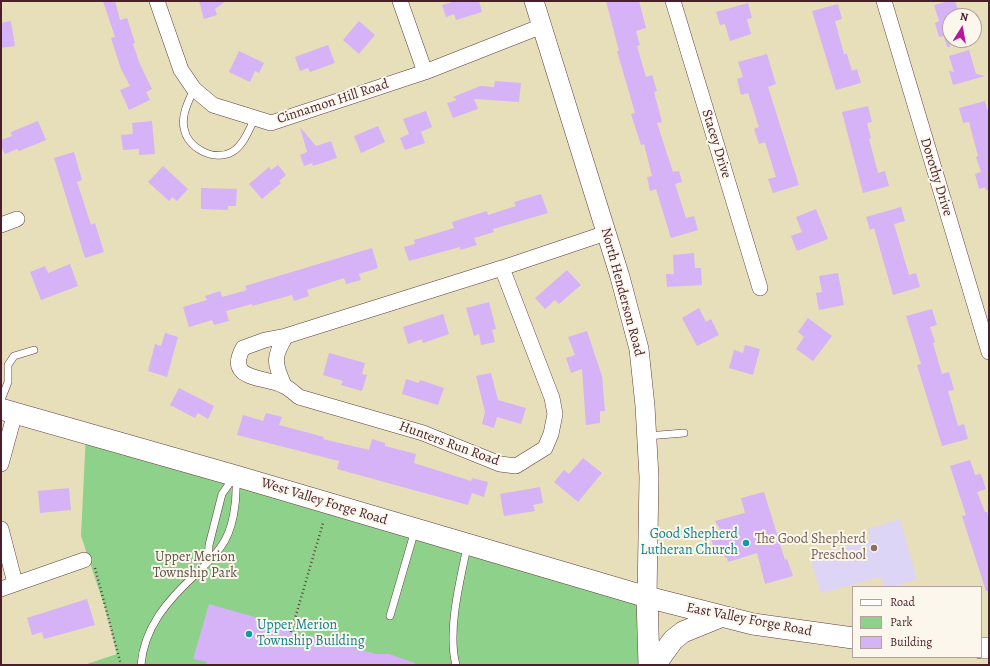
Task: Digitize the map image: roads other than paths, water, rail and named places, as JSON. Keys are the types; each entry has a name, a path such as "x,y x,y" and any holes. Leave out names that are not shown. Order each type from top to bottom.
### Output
{"main road":[{"name":"West Valley Forge Road","path":"6,407 647,597"},
{"name":"East Valley Forge Road","path":"647,597 720,617 786,630 852,638"},
{"name":"North Henderson Road","path":"647,597 650,665"},
{"path":"655,665 673,640 683,632 720,617"}],"street":[{"name":"Cinnamon Hill Road","path":"157,1 181,70 194,89 213,105 271,123 425,72 542,26"},
{"path":"400,1 425,72"},
{"name":"North Henderson Road","path":"534,1 620,277 639,349 649,477 647,597"},
{"name":"Stacey Drive","path":"673,1 760,288"},
{"name":"Dorothy Drive","path":"884,1 989,352"},
{"path":"1,225 17,219"},
{"name":"Hunters Run Road","path":"502,268 552,398 555,414 551,434 545,448 530,459 516,466 500,464 423,433 299,397 284,386 248,376 238,366 237,360 243,348 265,340 286,336 502,268 606,233"},
{"path":"284,386 276,368 277,350 286,336"},
{"path":"1,464 6,407"},
{"path":"1,529 15,584"},
{"path":"1,589 88,562"}],"lane":[{"path":"194,89 186,107 184,128 188,139 193,145 206,153 218,155 232,152 245,138 255,118"},
{"path":"6,407 8,365 14,356 34,350"},
{"path":"647,436 684,433"},
{"path":"208,562 208,545 222,494 236,476"},
{"path":"141,665 144,645 156,618 180,590 220,549 227,538 237,497 236,476"},
{"path":"390,616 416,529"},
{"path":"456,665 453,633 457,597 467,544"}],"place":[{"name":"Good Shepherd Lutheran Church","path":"746,543"},
{"name":"The Good Shepherd Preschool","path":"874,548"},
{"name":"Upper Merion Township Building","path":"249,634"}],"park label":[{"name":"Upper Merion Township Park","path":"195,566"}]}
